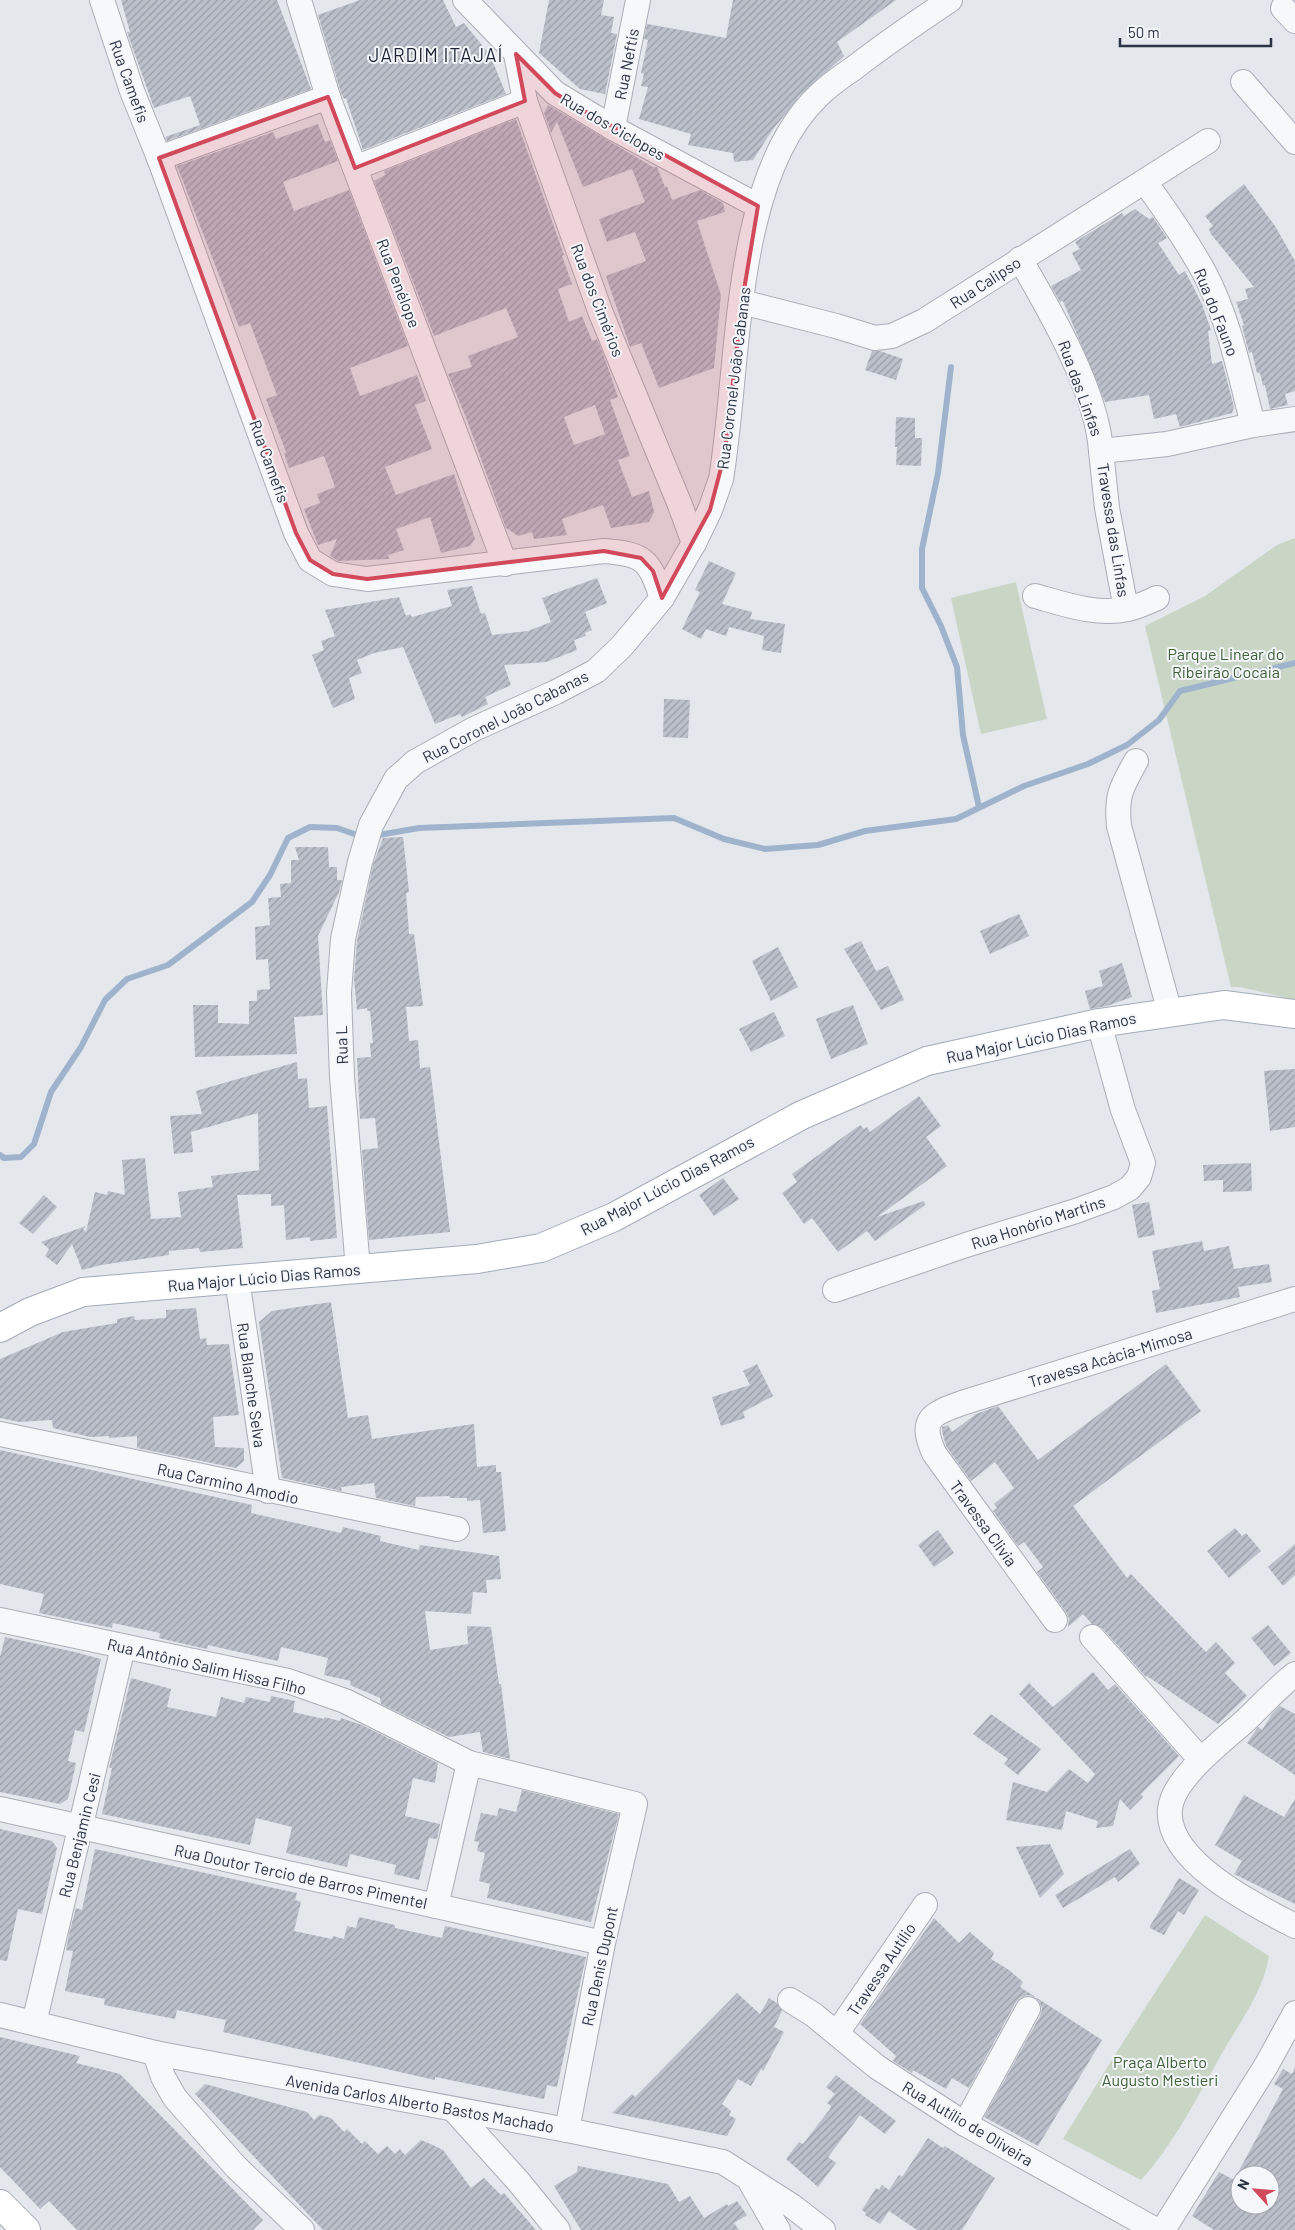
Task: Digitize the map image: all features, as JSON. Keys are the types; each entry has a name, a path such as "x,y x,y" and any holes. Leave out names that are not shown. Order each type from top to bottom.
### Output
{"main road":[{"name":"Rua Major Lúcio Dias Ramos","path":"0,1328 30,1312 83,1292 477,1259 541,1248 614,1216 802,1114 927,1061 1098,1023 1224,1005 1295,1014"},
{"path":"0,2204 26,2230"}],"street":[{"name":"Rua Camefis","path":"102,0 132,92 159,158 296,533 310,560 333,574 367,579 604,551 627,553 641,558 653,571 662,598"},
{"name":"Rua Penélope","path":"299,0 328,97 505,564"},
{"name":"Rua dos Ciclopes","path":"464,0 555,93 613,128 758,206"},
{"name":"Rua Neftis","path":"613,128 638,0"},
{"name":"Rua Coronel João Cabanas","path":"371,824 396,779 415,762 474,729 556,692 596,671 622,646 662,598 694,543 710,510 721,479 742,302 758,206 780,150 798,121 818,95 885,44 950,0"},
{"name":"Rua dos Cimérios","path":"516,54 525,101 600,311 694,543"},
{"path":"1243,82 1295,142"},
{"path":"159,158 328,97"},
{"path":"355,168 525,101"},
{"name":"Rua Calipso","path":"742,302 836,326 874,338 883,338 924,321 1208,141"},
{"name":"Rua do Fauno","path":"1145,182 1204,273 1219,307 1236,359 1253,425"},
{"name":"Rua das Linfas","path":"1020,259 1061,334 1086,392 1099,432 1101,451 1167,444 1253,425 1295,419"},
{"name":"Travessa das Linfas","path":"1101,451 1107,508 1126,609"},
{"name":"Travessa das Linfas","path":"1035,596 1083,609 1126,609 1157,598"},
{"path":"1136,761 1121,787 1117,804 1119,826 1170,1013"},
{"name":"Rua L","path":"358,1269 342,1077 339,993 343,939 363,850 371,824"},
{"name":"Rua Honório Martins","path":"835,1290 966,1245 1076,1211 1114,1197 1130,1188 1139,1177 1143,1163 1124,1110 1098,1023"},
{"name":"Rua Blanche Selva","path":"237,1279 268,1491"},
{"name":"Travessa Acácia-Mimosa","path":"929,1420 939,1411 962,1403 1295,1299"},
{"name":"Travessa Clivia","path":"929,1420 926,1429 927,1438 934,1453 1055,1620"},
{"name":"Rua Carmino Amodio","path":"0,1434 457,1529"},
{"name":"Rua Antônio Salim Hissa Filho","path":"0,1620 288,1681 345,1701 469,1763 635,1804"},
{"path":"1092,1638 1201,1760"},
{"name":"Rua Benjamin Cesi","path":"34,2023 123,1647"},
{"path":"1295,1674 1201,1760 1177,1790 1170,1808 1170,1825 1190,1857 1225,1885 1295,1926"},
{"path":"436,1906 469,1763"},
{"name":"Rua Denis Dupont","path":"567,2130 603,1943 635,1804"},
{"name":"Rua Doutor Tercio de Barros Pimentel","path":"0,1809 603,1943"},
{"name":"Travessa Autílio","path":"837,2033 925,1905"},
{"name":"Rua Autílio de Oliveira","path":"790,2000 814,2015 877,2067 965,2124 1156,2230"},
{"path":"965,2124 1028,2009"},
{"path":"1163,2230 1257,2082 1295,2013"},
{"name":"Avenida Carlos Alberto Bastos Machado","path":"0,2015 155,2053 567,2130 723,2162 823,2230"},
{"path":"155,2053 163,2077 175,2098 236,2167 302,2230"},
{"path":"454,2110 518,2181 558,2230"},
{"path":"747,2177 778,2230"}],"highlighted area":[{"path":"516,54 555,93 577,107 758,206 742,302 725,453 710,510 662,598 653,571 641,558 604,551 367,579 333,574 310,560 296,533 159,158 328,97 355,168 525,101"}],"green space":[{"name":"Parque Linear do Ribeirão Cocaia","path":"1295,538 1295,1000 1240,987 1231,987 1145,626 1205,596 1277,545"},
{"path":"1016,582 1047,719 981,734 951,598"},
{"name":"Praça Alberto Augusto Mestieri","path":"1205,1915 1269,1956 1266,1970 1250,2007 1184,2120 1163,2152 1141,2180 1063,2139"}],"building":[{"path":"121,0 277,0 311,89 167,141 165,137 200,125 190,96 154,108 127,32 130,32"},
{"path":"360,0 443,0 456,27 464,23 490,55 506,94 363,150 346,98 344,99 341,93 318,15"},
{"path":"549,0 604,0 601,15 614,17 611,33 617,34 605,94 580,89 539,53"},
{"path":"733,0 896,0 837,42 844,56 797,98 773,129 753,160 734,162 733,153 688,145 691,134 639,119 648,87 641,86 644,74 641,73 648,40 644,39 647,24 726,38"},
{"path":"548,105 653,167 657,167 672,200 700,190 723,203 725,212 697,221 721,295 714,368 659,388 641,343 630,347 606,276 646,261 635,232 607,242 599,219 645,202 632,169 583,187 557,122 551,133 544,113"},
{"path":"516,119 564,255 562,256 572,284 558,289 569,322 582,316 592,341 597,339 604,356 618,397 610,400 630,456 618,460 632,497 649,491 654,512 649,522 611,528 603,505 562,519 567,535 534,539 532,532 518,536 506,528 467,420 448,374 472,367 468,356 518,337 506,308 434,336 374,181 385,175 384,171","holes":["595,405 605,434 574,445 564,417"]},
{"path":"318,124 325,142 330,140 338,161 283,182 294,211 349,190 408,346 350,368 360,396 417,375 426,401 415,405 432,449 385,467 396,495 454,474 475,539 470,546 441,553 430,517 396,529 404,550 388,555 389,559 338,561 330,556 337,539 318,545 304,509 320,503 317,494 335,487 324,456 289,468 284,453 286,452 266,399 277,395 250,323 239,327 177,166 273,132 276,139"},
{"path":"1244,184 1275,226 1295,261 1295,391 1285,394 1288,405 1270,409 1265,385 1263,386 1260,373 1257,373 1252,352 1249,353 1242,326 1244,325 1236,302 1248,299 1245,289 1254,287 1211,234 1209,229 1213,226 1205,216"},
{"path":"1135,209 1149,219 1153,217 1167,238 1158,243 1179,275 1185,271 1202,304 1211,330 1208,331 1212,364 1222,361 1234,407 1232,413 1180,427 1176,414 1154,419 1149,395 1105,402 1063,301 1060,302 1051,286 1081,270 1072,253 1080,249 1075,242 1122,213 1124,216"},
{"path":"872,351 880,351 903,359 896,380 865,370"},
{"path":"896,417 915,418 915,438 922,438 921,466 896,465"},
{"path":"709,561 736,573 722,604 752,612 750,619 785,624 781,653 762,650 764,636 729,627 726,636 706,629 701,639 682,629 700,592 695,590"},
{"path":"597,578 607,603 585,612 592,630 585,633 586,636 574,640 577,650 546,662 504,665 511,685 485,697 488,704 462,717 460,714 435,724 403,647 374,653 357,660 362,673 349,678 355,699 333,708 312,655 324,650 321,641 335,636 325,610 399,597 406,616 410,614 412,617 452,606 447,590 472,586 481,614 485,613 492,635 528,631 551,622 542,598"},
{"path":"664,699 690,700 688,738 663,737"},
{"path":"403,837 409,892 406,893 409,934 414,934 423,1006 406,1007 409,1041 418,1040 420,1068 430,1067 450,1232 369,1240 362,1150 378,1148 375,1118 360,1119 357,1058 371,1057 370,1043 373,1043 370,1011 367,1011 367,1008 357,1010 354,979 357,941 373,865 383,838"},
{"path":"295,847 328,847 329,867 337,867 337,880 342,880 339,892 318,936 323,1015 294,1017 297,1054 195,1057 193,1005 218,1005 218,1023 249,1024 249,1001 257,1001 257,990 270,989 268,959 256,960 255,927 270,925 268,898 281,897 280,884 291,883 291,860 299,860"},
{"path":"1019,914 1029,936 990,954 980,931"},
{"path":"861,941 876,971 888,966 904,1000 881,1010 844,949"},
{"path":"778,947 798,987 771,1001 752,961"},
{"path":"1122,963 1132,997 1107,1006 1090,1009 1085,991 1103,986 1099,971"},
{"path":"853,1005 868,1044 831,1059 816,1019"},
{"path":"774,1012 785,1036 751,1052 739,1029"},
{"path":"297,1062 298,1079 307,1078 309,1108 327,1106 337,1238 310,1241 310,1237 286,1240 284,1205 271,1206 271,1194 237,1195 243,1248 200,1252 199,1248 169,1251 169,1255 101,1265 82,1270 72,1244 57,1265 45,1256 49,1249 41,1242 86,1226 83,1229 86,1232 95,1192 107,1195 108,1191 125,1195 122,1160 145,1158 151,1219 181,1217 178,1192 213,1187 211,1176 259,1170 258,1113 191,1132 193,1152 174,1154 170,1116 202,1114 196,1091"},
{"path":"1295,1069 1295,1127 1270,1131 1264,1071"},
{"path":"919,1096 941,1126 926,1137 947,1166 877,1217 924,1201 925,1205 875,1241 867,1231 838,1252 812,1218 804,1224 782,1193 797,1182 792,1174 860,1125 864,1129 867,1127 870,1132"},
{"path":"1251,1163 1252,1191 1223,1192 1223,1180 1204,1181 1203,1165"},
{"path":"723,1178 739,1199 714,1216 699,1195"},
{"path":"44,1195 57,1207 33,1234 19,1223"},
{"path":"1149,1202 1155,1235 1138,1238 1132,1205"},
{"path":"1202,1241 1204,1251 1229,1246 1234,1269 1269,1264 1272,1282 1238,1287 1240,1297 1156,1313 1152,1291 1160,1289 1152,1251"},
{"path":"331,1302 348,1418 368,1415 372,1439 474,1424 477,1467 496,1465 496,1472 501,1472 506,1531 483,1533 480,1500 467,1501 467,1498 450,1498 449,1496 416,1497 415,1506 376,1498 374,1483 341,1487 342,1491 282,1478 259,1322 272,1311"},
{"path":"196,1308 200,1339 206,1338 207,1345 229,1344 239,1415 213,1417 215,1447 244,1448 244,1461 236,1468 137,1448 137,1436 90,1437 53,1428 52,1420 19,1422 0,1418 0,1359 63,1332 117,1323 117,1319 134,1316 135,1320 166,1318 166,1310"},
{"path":"757,1364 773,1396 743,1412 745,1418 721,1426 712,1397 750,1385 743,1371"},
{"path":"1166,1364 1201,1411 1073,1506 1127,1578 1131,1574 1206,1652 1216,1642 1235,1663 1225,1673 1247,1696 1218,1724 1146,1677 1102,1628 1092,1624 1083,1614 1068,1627 1069,1618 1066,1612 1037,1572 1043,1567 1024,1542 1018,1546 993,1511 997,1508 994,1504 1014,1488 995,1462 971,1481 946,1446 942,1431 942,1427 948,1425 952,1432 976,1414 998,1406 1038,1460"},
{"path":"0,1450 252,1505 251,1513 341,1533 343,1527 381,1536 380,1541 419,1550 420,1545 499,1556 501,1579 486,1580 487,1593 473,1592 471,1614 425,1611 430,1650 468,1644 467,1626 491,1627 499,1684 501,1684 510,1759 483,1752 480,1732 449,1737 381,1704 380,1698 350,1685 351,1681 324,1675 328,1658 281,1647 278,1661 208,1645 207,1649 180,1643 159,1638 160,1633 113,1623 112,1628 39,1613 44,1594 0,1584"},
{"path":"1235,1528 1242,1536 1246,1533 1261,1551 1229,1578 1207,1551"},
{"path":"938,1530 954,1553 934,1567 918,1545"},
{"path":"1295,1544 1295,1575 1283,1586 1268,1567"},
{"path":"1268,1625 1291,1653 1274,1666 1251,1638"},
{"path":"5,1637 101,1659 84,1732 75,1730 68,1761 76,1763 68,1799 60,1804 0,1792 0,1657"},
{"path":"1093,1672 1108,1690 1115,1684 1179,1756 1141,1794 1143,1797 1130,1810 1120,1799 1113,1826 1096,1828 1098,1821 1066,1811 1062,1830 1006,1820 1013,1782 1047,1792 1069,1769 1088,1783 1095,1774 1019,1694 1029,1683 1053,1707"},
{"path":"131,1678 171,1689 167,1707 216,1717 221,1697 244,1703 246,1697 270,1702 271,1696 295,1701 293,1712 340,1721 341,1718 362,1725 438,1763 435,1783 413,1778 405,1816 440,1824 437,1839 429,1838 419,1880 394,1874 396,1865 350,1854 347,1867 286,1853 292,1827 256,1818 250,1845 102,1814 112,1768 109,1768"},
{"path":"1280,1706 1295,1714 1295,1775 1247,1743 1258,1727 1262,1730 1272,1714"},
{"path":"991,1714 1041,1749 1018,1775 1004,1764 1008,1759 973,1734"},
{"path":"522,1790 619,1814 591,1922 487,1898 490,1884 479,1881 485,1853 477,1851 479,1842 474,1841 481,1813 497,1816 499,1808 516,1812"},
{"path":"1244,1795 1284,1817 1295,1799 1295,1904 1234,1874 1242,1861 1215,1845"},
{"path":"0,1829 52,1841 57,1848 42,1914 18,1909 7,1961 0,1960"},
{"path":"1050,1844 1064,1874 1040,1898 1016,1847"},
{"path":"95,1849 297,1893 295,1900 301,1902 294,1931 332,1939 333,1936 344,1939 347,1926 356,1928 359,1917 395,1925 395,1928 442,1938 445,1926 586,1957 557,2087 547,2085 544,2099 435,2077 435,2080 223,2032 226,2020 177,2010 175,2019 104,2005 105,1999 65,1991 73,1951 66,1950 69,1934 76,1908 82,1910"},
{"path":"1130,1849 1140,1864 1118,1882 1115,1877 1063,1908 1055,1895"},
{"path":"1179,1878 1199,1890 1184,1915 1178,1911 1164,1935 1150,1928 1150,1926"},
{"path":"934,1918 959,1943 970,1932 994,1953 991,1959 1009,1970 1023,1982 1020,1987 1102,2040 1038,2146 984,2117 1040,2016 1042,2008 1035,1997 1027,1995 1016,2002 969,2088 952,2078 946,2089 913,2070 912,2073 893,2061 896,2056 860,2024"},
{"path":"737,1993 760,2014 769,1998 777,2003 782,2011 774,2027 784,2032 763,2071 761,2069 751,2086 738,2079 722,2104 731,2111 729,2115 736,2119 727,2136 612,2113 632,2094 635,2097"},
{"path":"0,2037 80,2056 76,2063 120,2074 263,2220 253,2230 77,2230 49,2201 40,2209 0,2167"},
{"path":"1295,2067 1295,2230 1214,2230 1192,2216 1219,2172 1230,2178 1230,2215 1280,2215 1280,2165 1242,2165 1283,2089 1274,2084 1283,2069 1292,2074"},
{"path":"836,2075 896,2121 885,2134 860,2115 828,2157 836,2163 818,2187 786,2159 799,2142 803,2144 830,2109 831,2106 827,2103 835,2094 826,2087"},
{"path":"205,2084 307,2112 314,2120 319,2115 331,2118 344,2132 347,2129 362,2144 365,2141 378,2154 387,2146 395,2154 400,2149 405,2155 421,2140 435,2146 443,2150 471,2188 484,2178 501,2195 504,2193 536,2230 323,2230 195,2094"},
{"path":"928,2138 943,2148 945,2146 995,2178 962,2230 917,2230 889,2211 880,2224 865,2215 866,2213 862,2210 876,2188 879,2190 882,2185 889,2190 899,2175 902,2177"},
{"path":"578,2166 668,2184 679,2202 690,2196 704,2218 727,2204 728,2206 737,2201 747,2215 734,2223 739,2230 581,2230 554,2186 577,2172"}],"waterway":[{"path":"951,367 938,473 922,549 922,588 941,626 957,667 963,735 979,807"},
{"path":"373,836 419,828 674,818 724,839 765,849 818,845 865,831 956,819 1024,786 1088,764 1127,745 1159,720 1180,691 1295,663"},
{"path":"0,1155 4,1158 21,1157 34,1144 51,1092 81,1047 105,1000 127,979 168,965 252,902 270,875 288,838 310,827 337,828 363,837"}],"district":[{"name":"JARDIM ITAJAÍ","path":"436,54"}]}
